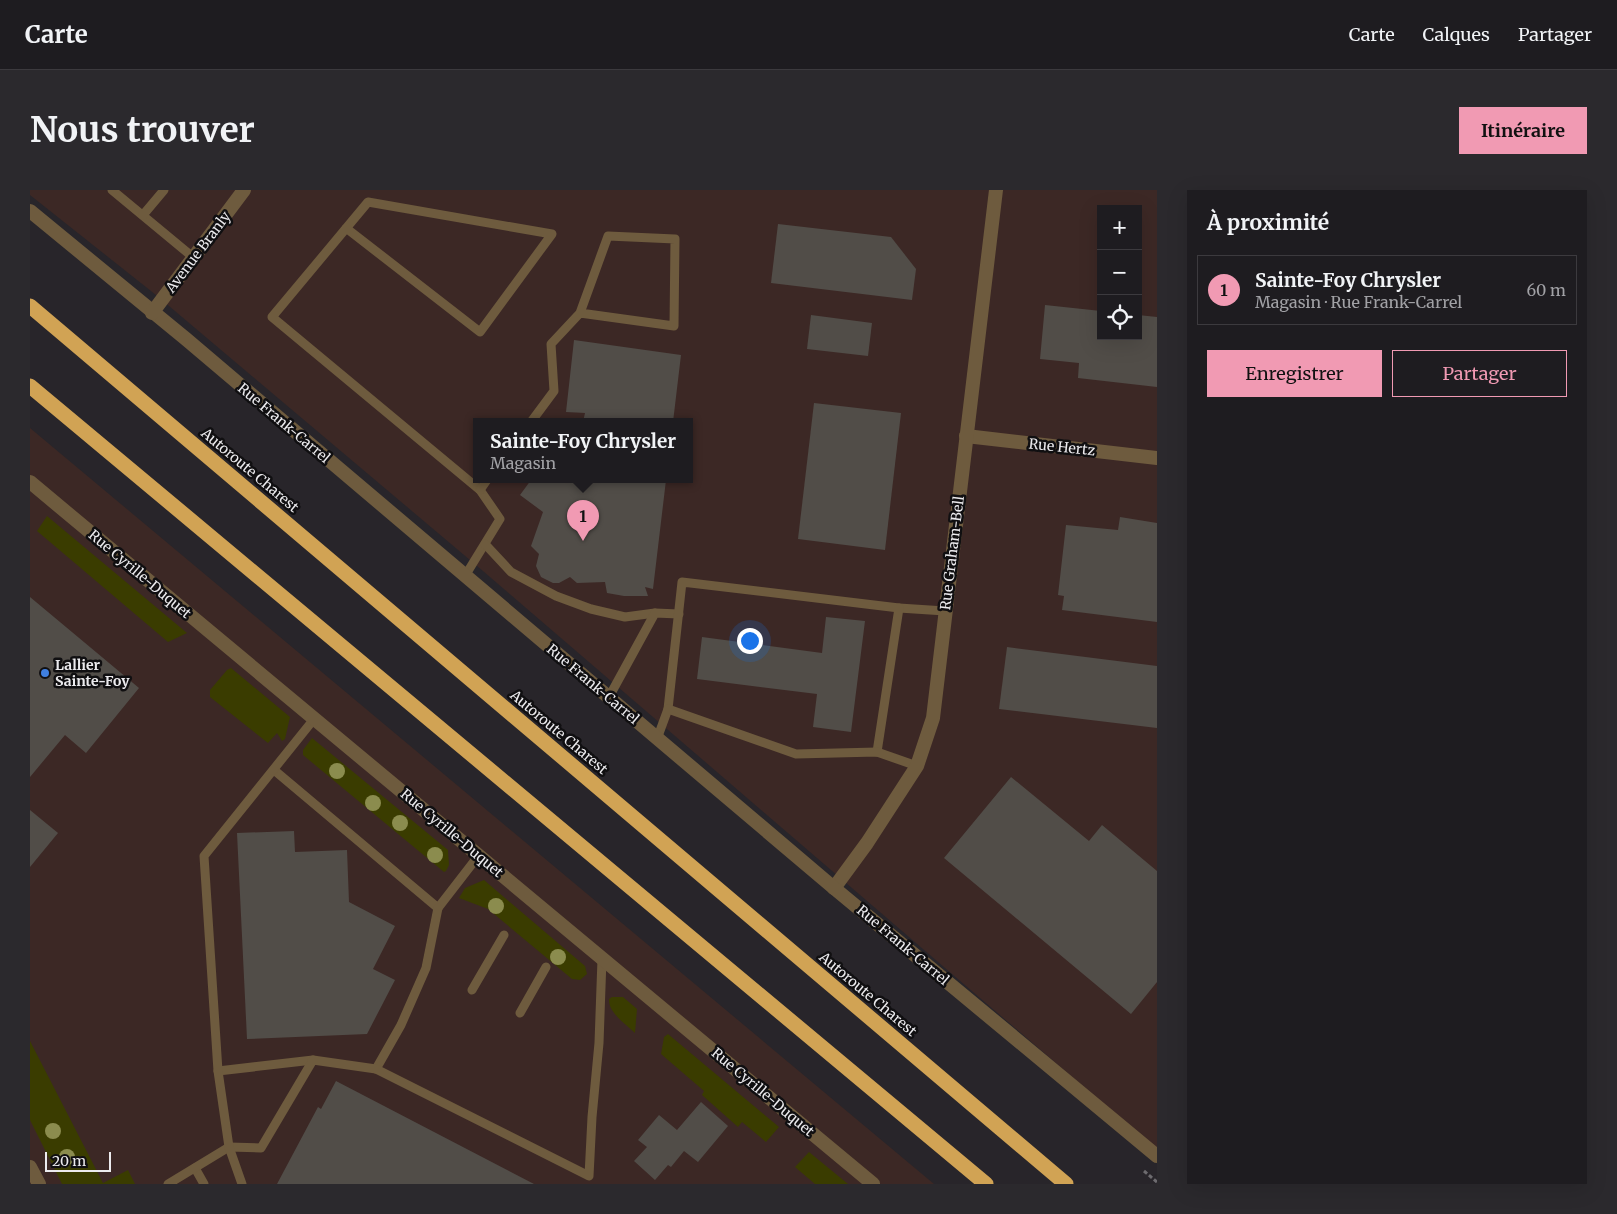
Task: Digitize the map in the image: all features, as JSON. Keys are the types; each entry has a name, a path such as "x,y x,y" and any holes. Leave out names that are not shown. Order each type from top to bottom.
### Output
{"highway":[{"name":"Autoroute Charest","path":"30,306 1066,1184"},
{"path":"30,386 986,1184"},
{"path":"1024,1149 1074,1184"}],"street":[{"name":"Avenue Branly","path":"152,314 244,190"},
{"name":"Rue Graham-Bell","path":"834,888 867,843 917,766 933,718 996,190"},
{"name":"Rue Frank-Carrel","path":"30,211 152,314 193,346 834,888 1157,1156"},
{"name":"Rue Hertz","path":"966,436 1157,458"},
{"name":"Rue Cyrille-Duquet","path":"30,482 874,1184"},
{"path":"30,1167 39,1184"}],"lane":[{"path":"112,190 194,258"},
{"path":"143,215 164,190"},
{"path":"346,228 480,332 552,234 368,202 346,228 272,317 480,490 500,519 465,576"},
{"path":"534,418 554,391 551,344 580,313 608,236 675,239 674,326 580,313"},
{"path":"480,490 485,483"},
{"path":"485,544 511,572 556,596 625,617 655,613 679,614"},
{"path":"657,738 668,709 682,582 899,608 946,611"},
{"path":"877,752 899,608"},
{"path":"609,697 655,613"},
{"path":"668,709 796,754 877,752 917,766"},
{"path":"242,1184 230,1148 218,1071 204,856 314,719"},
{"path":"274,770 438,908"},
{"path":"376,1069 401,1025 426,968 438,908 479,855"},
{"path":"472,990 504,935"},
{"path":"218,1071 313,1060 376,1069 589,1180 592,1117 599,1044 602,959"},
{"path":"520,1013 546,967"},
{"path":"168,1184 230,1148 261,1148 313,1060"},
{"path":"195,1168 204,1184"}],"shaded area":[{"path":"30,190 1157,190 1157,1150 483,571 156,295 30,195"},
{"path":"30,428 934,1184 30,1184"},
{"path":"47,516 187,633 168,642 37,531"},
{"path":"231,668 290,717 285,739 282,741 277,733 268,743 210,697 210,690 227,670"},
{"path":"312,738 448,850 449,865 446,871 444,872 303,755 303,750"},
{"path":"484,880 585,966 587,974 580,980 572,979 488,909 459,898 465,888"},
{"path":"612,997 623,997 637,1009 635,1033 614,1014 609,1004 609,999"},
{"path":"668,1034 779,1127 766,1142 742,1122 738,1127 702,1095 704,1091 661,1054 664,1037"},
{"path":"30,1041 103,1183 128,1170 135,1184 62,1184 30,1120"},
{"path":"809,1152 848,1184 815,1184 795,1167"}],"building":[{"path":"778,224 891,237 916,269 912,300 771,283"},
{"path":"1045,305 1097,311 1097,340 1142,340 1142,315 1157,317 1157,387 1078,378 1079,363 1040,359"},
{"path":"811,315 872,323 868,356 807,349"},
{"path":"574,340 681,355 673,418 584,418 585,413 566,412"},
{"path":"814,403 901,413 885,550 798,539"},
{"path":"529,483 666,483 653,589 645,587 648,596 624,596 607,593 605,582 577,583 570,577 559,583 553,583 541,577 536,566 539,554 531,546 543,512 520,495"},
{"path":"1120,517 1157,523 1157,622 1062,610 1064,596 1058,595 1066,525 1118,530"},
{"path":"30,597 139,688 86,753 65,735 30,777"},
{"path":"826,617 865,621 851,732 813,727 817,694 697,679 702,637 822,653"},
{"path":"1007,647 1157,666 1157,728 999,709"},
{"path":"1011,777 1089,841 1102,825 1157,871 1157,982 1131,1014 944,858"},
{"path":"30,810 58,833 30,867"},
{"path":"294,831 295,852 347,850 349,902 395,926 373,969 395,980 367,1034 247,1039 237,833"},
{"path":"336,1081 534,1184 277,1184 318,1107 321,1109"},
{"path":"701,1102 728,1126 698,1162 684,1151 671,1167 668,1165 655,1180 634,1161 647,1147 638,1140 659,1115 677,1130"}],"place":[{"name":"Sainte-Foy Chrysler","path":"583,541"},
{"name":"Lallier Sainte-Foy","path":"45,673"}]}
